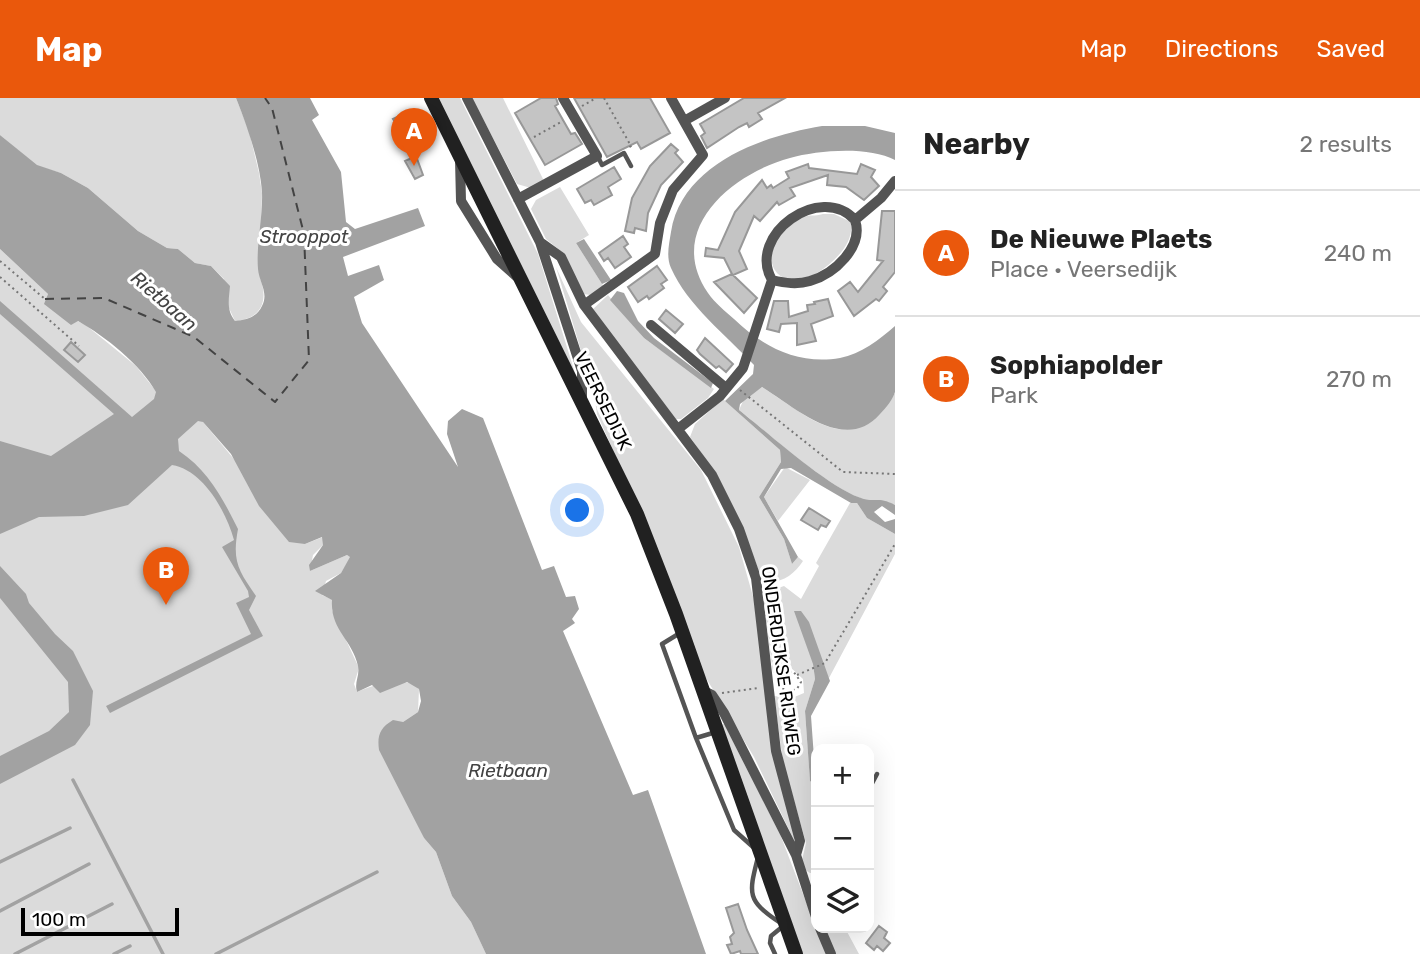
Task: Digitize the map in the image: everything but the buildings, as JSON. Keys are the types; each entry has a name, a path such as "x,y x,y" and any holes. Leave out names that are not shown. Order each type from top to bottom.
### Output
{"main road":[{"name":"VEERSEDIJK","path":"431,98 637,514 707,692 717,732 796,954"}],"street":[{"name":"ONDERDIJKSE RIJWEG","path":"467,98 540,242 582,371 582,403"},
{"path":"518,199 597,156 563,98"},
{"path":"584,305 655,254 660,223 673,190 703,155 671,98"},
{"path":"684,121 725,98"},
{"path":"855,220 881,198 895,181"},
{"path":"678,429 726,388 747,361 772,281 766,271 765,257 777,229 812,209 829,206 843,209 855,220 856,237 834,269 811,281 793,284 772,281"},
{"name":"ONDERDIJKSE RIJWEG","path":"540,242 561,257 584,305 712,475 739,529 756,578 776,751 800,841 796,855"},
{"path":"651,325 726,388"},
{"name":"ONDERDIJKSE RIJWEG","path":"707,692 811,881"},
{"path":"822,933 831,954"}],"lane":[{"path":"597,156 603,165 624,153 631,166"},
{"name":"VEERSEDIJK","path":"682,632 662,644 696,738 734,830 759,853"},
{"path":"696,738 717,732"},
{"path":"874,780 877,774"},
{"path":"759,853 751,884 755,903 784,925 771,936 769,943 775,954"}],"path":[{"path":"534,137 596,98"},
{"path":"604,98 631,146 624,153"},
{"path":"0,261 45,299"},
{"path":"0,277 81,344 79,346"},
{"path":"738,388 843,472 895,474"},
{"path":"797,675 825,663 895,544"},
{"path":"793,671 800,682 797,689 790,691 781,686 779,679 784,673 793,671"},
{"path":"770,690 781,686"},
{"path":"707,692 743,691"}],"shaded area":[{"path":"0,98 236,98 249,131 262,193 260,278 264,294 257,313 244,320 235,321 228,306 224,279 211,266 195,263 178,249 167,248 138,231 88,188 61,173 37,166 0,135"},
{"path":"437,98 460,98 538,254 575,373"},
{"path":"472,98 503,98 544,181 531,188 517,184"},
{"path":"560,187 589,235 576,243 604,287 590,295 584,294 562,252 546,239 531,209 536,200"},
{"path":"834,214 851,222 851,233 845,247 834,260 814,275 796,280 783,278 774,269 771,257 775,243 785,229 804,217"},
{"path":"0,249 48,294 45,304 87,326 136,366 156,391 203,422 305,544 323,537 323,545 313,555 310,571 347,555 351,557 341,573 326,581 322,595 333,600 332,610 359,668 354,684 357,692 380,684 397,682 406,682 419,689 418,712 403,722 405,798 424,838 436,852 452,896 471,922 486,954 0,954"},
{"path":"556,267 581,322 701,470 739,547 754,600 779,781 795,830 794,840 754,757 695,660 661,558 597,414 594,394"},
{"path":"608,295 644,338 714,389 708,398 681,419 676,419 592,310"},
{"path":"762,387 815,421 831,428 847,429 863,425 879,414 895,393 895,505 864,499 835,485 739,410 744,399"},
{"path":"723,399 780,450 781,462 759,497 784,539 792,564 798,557 803,561 791,575 775,582 762,581 732,506 690,437 695,424"},
{"path":"785,467 810,480 778,521 764,497"},
{"path":"850,503 857,503 867,518 895,534 895,554 829,678 813,664 815,679 805,711 811,782 810,873 804,869 802,860 806,843 783,762 774,696 792,698 804,693 803,679 789,666 773,673 763,598 767,592 784,586 801,599 819,566 816,563"},
{"path":"724,724 780,834 811,915 811,933 818,933 826,954 803,954 720,725"},
{"path":"826,933 848,933 859,954 834,954"}],"water":[{"name":"Rietbaan","path":"236,98 310,98 319,115 312,120 341,172 346,222 355,229 418,208 425,226 343,257 348,276 379,265 384,280 354,297 362,323 458,467 447,434 448,421 462,409 483,418 542,570 554,566 566,597 575,596 579,609 572,619 575,623 563,631 633,795 648,790 706,954 486,954 471,922 452,896 436,852 424,838 379,750 380,732 385,726 393,720 403,722 418,712 421,701 419,689 407,682 380,693 372,685 357,692 358,666 334,619 332,600 315,591 341,573 350,557 347,555 310,571 309,565 323,545 322,537 305,544 289,542 259,506 231,454 203,422 198,421 178,439 179,451 206,476 238,529 236,557 256,596 249,610 263,636 110,713 106,706 251,634 236,603 249,597 248,591 222,547 234,540 230,529 212,494 203,483 183,468 172,465 128,505 84,516 39,517 0,534 0,441 51,456 114,414 0,314 0,301 132,417 154,399 156,392 132,361 111,343 78,321 71,325 44,304 48,294 0,249 0,135 37,165 61,173 88,188 138,231 167,248 178,249 195,263 211,266 230,286 230,313 235,321 239,321 257,313 264,297 258,260 261,180"},
{"path":"822,126 865,126 895,133 895,160 858,151 829,151 801,155 768,165 727,190 711,207 700,226 694,247 697,269 711,297 745,329 782,352 810,359 840,358 862,350 895,326 895,392 885,409 866,425 852,430 836,429 805,415 762,387 740,404 739,410 835,485 864,499 882,500 895,505 895,515 882,506 874,512 885,522 895,519 895,534 867,518 857,503 851,503 791,468 781,469 764,497 798,557 792,564 784,539 759,497 781,462 780,450 725,401 753,374 754,365 708,320 687,295 671,268 668,250 678,208 691,188 708,171 751,146 775,137"},
{"path":"584,239 611,280 602,284 576,243"},
{"path":"617,291 624,293 638,321 654,338 713,383 711,388 644,338 610,300"},
{"path":"0,566 26,594 29,603 55,634 73,651 93,691 90,725 75,745 0,784 0,756 49,731 69,712 68,682 0,598"},
{"path":"794,611 801,611 809,622 830,681 811,716 811,782 805,711 815,679 813,664"}],"waterway":[{"path":"73,780 163,954"},
{"path":"0,862 70,828"},
{"path":"0,911 89,864"},
{"path":"216,954 377,872"},
{"path":"15,954 112,904"},
{"path":"114,954 130,946"}],"ferry route":[{"path":"45,299 104,298 194,337 275,402 309,360 304,234 272,108 265,98"}],"place":[{"name":"De Nieuwe Plaets","path":"414,166"},
{"name":"Sophiapolder","path":"166,605"}],"water label":[{"name":"Strooppot","path":"304,236"}]}
